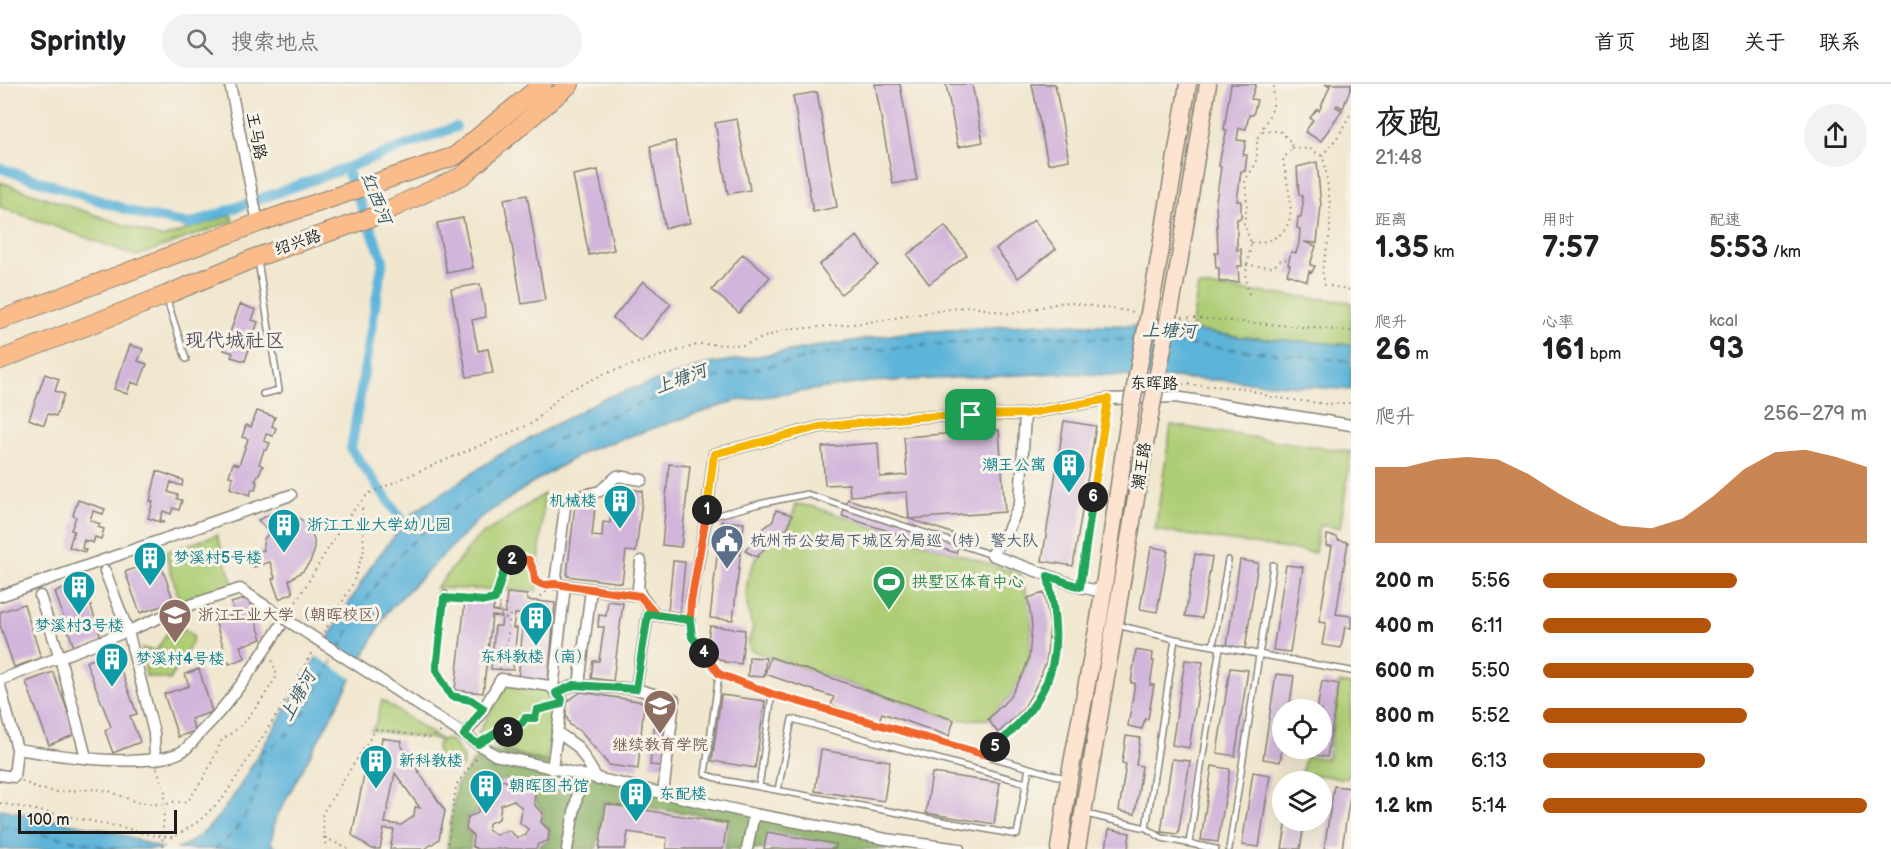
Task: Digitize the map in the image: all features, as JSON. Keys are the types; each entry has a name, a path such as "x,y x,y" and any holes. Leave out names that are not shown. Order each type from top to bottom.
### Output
{"main road":[{"name":"绍兴路","path":"0,320 256,216 354,189 455,156 543,84"},
{"name":"绍兴路","path":"0,360 257,257 367,219 462,176 570,84"},
{"name":"潮王路","path":"1059,849 1129,418 1188,84"},
{"name":"潮王路","path":"1077,849 1208,84"}],"street":[{"name":"王马路","path":"230,84 256,216"},
{"name":"东晖路","path":"691,602 706,518 714,454 819,427 917,417 1025,414 1108,399 1175,397 1351,425"},
{"path":"1025,414 1020,503 1008,530 992,555 1080,587 1103,589"},
{"path":"555,691 566,500 600,491 617,476 642,480"},
{"path":"0,596 291,495"},
{"path":"641,561 638,586 640,596 656,615"},
{"path":"105,571 128,631 154,733 155,760"},
{"path":"560,585 640,596"},
{"path":"0,680 187,606 240,589 495,755 886,844 959,849"},
{"path":"579,685 591,589"},
{"path":"40,596 60,658 86,757"},
{"path":"636,689 648,614 690,620"},
{"path":"17,749 110,760 155,760 182,752 241,687 285,619"},
{"path":"464,735 501,679 550,686 562,699 552,769"},
{"path":"555,691 574,685 636,689 674,700 663,794"},
{"path":"0,686 17,749 14,777 0,775"},
{"path":"558,732 578,747 598,780"},
{"path":"567,849 581,776"},
{"path":"747,849 754,814"}],"lane":[{"path":"257,257 279,390 263,394"},
{"path":"166,295 186,359"},
{"path":"1080,587 1108,399"},
{"path":"706,518 807,494 992,555"},
{"path":"1189,843 1228,560"},
{"path":"1229,849 1273,565"},
{"path":"986,755 1030,712 1047,682 1053,665 1056,624 1048,576"},
{"path":"444,596 436,670 451,696 471,700 483,708"},
{"path":"691,602 692,637 719,674 772,694 1069,779"},
{"path":"1115,625 1216,647 1351,671"},
{"path":"1146,828 1175,639"},
{"path":"719,674 705,774 722,780 1017,835 1029,768"},
{"path":"759,787 772,694"},
{"path":"778,790 792,718 1026,783"},
{"path":"1082,813 1146,828 1162,838 1216,849"}],"path":[{"path":"1249,294 1245,278 1251,243 1244,223 1247,204 1245,180 1254,167 1257,157 1256,143 1273,108 1274,84"},
{"path":"1322,156 1339,135 1351,113"},
{"path":"1251,243 1268,242 1281,235 1288,226 1291,210 1283,159 1292,148 1291,142 1280,131 1261,131"},
{"path":"1292,148 1310,149 1322,156 1330,204 1330,233 1322,270 1325,285 1351,290"},
{"path":"1246,265 1273,267 1282,259 1287,260"},
{"path":"285,619 346,519 373,492 533,423 563,393 606,373 700,344 744,345 784,330 864,323 969,306 1011,314 1064,302 1145,313"},
{"path":"1178,316 1351,331"},
{"path":"1175,397 1180,384 1244,388 1271,396 1326,404 1351,403"},
{"path":"322,635 352,586 364,550 362,502"},
{"path":"495,599 505,567 514,558 529,560 535,581 544,585 560,585"},
{"path":"539,602 540,597 560,585"},
{"path":"444,596 485,601 495,599 500,603 500,613 508,620"},
{"path":"493,607 506,608"},
{"path":"501,679 500,664 507,643 510,613"},
{"path":"0,803 162,836 171,837 187,829 223,798 278,713 317,644"},
{"path":"14,777 39,789 58,792 83,789 109,791 136,802 164,805 176,801 182,803 188,801 205,776 222,740 242,725 270,688 276,676 274,662 267,647"},
{"path":"447,849 456,785 481,746 498,732 507,734 513,725 522,723 525,718 535,718 537,710 561,704"},
{"path":"327,849 322,814 376,729 430,738 452,727"},
{"path":"155,760 165,792 162,849"},
{"path":"324,837 348,849"}],"green space":[{"path":"0,182 162,238 231,215 233,221 137,256 0,207"},
{"path":"1198,286 1351,302 1351,345 1241,337 1191,330"},
{"path":"1171,425 1351,452 1340,528 1319,525 1315,553 1155,530"},
{"path":"544,494 537,591 436,588 477,538"},
{"name":"拱墅区体育中心","path":"796,504 814,507 1020,574 1031,608 1029,658 1010,697 988,719 954,720 750,650 748,644 753,627 746,596 752,566 764,548 786,529"},
{"path":"217,535 234,588 181,605 165,552"},
{"path":"171,627 181,627 193,635 192,643 170,680 146,676 142,648 156,651"},
{"path":"1339,683 1351,685 1351,754 1347,779 1332,777 1332,771 1302,771 1304,759 1332,759 1332,731"},
{"path":"506,686 548,691 555,705 546,762 501,749 478,733"},
{"path":"382,700 441,740 371,730 376,723"},
{"path":"441,740 451,740 464,759 462,767 457,770 449,769 437,752 437,745"},
{"path":"484,748 886,839 885,849 725,849 729,819 604,802 596,849 539,849 539,846 549,841 550,829 542,822 544,812 536,802 536,789 527,782 516,786 505,779 494,784 491,794 484,796 484,801 478,803 476,813 467,817 465,829 471,835 470,849 447,849 456,785"}],"water":[{"name":"上塘河","path":"1040,324 1159,326 1241,337 1351,345 1351,390 1235,381 1061,373 869,382 735,401 586,451 481,517 388,611 275,820 271,843 276,849 176,849 186,845 202,833 235,794 373,563 413,513 498,456 602,399 708,364 903,333"},
{"path":"0,809 114,832 164,849 0,849"}],"pier":[{"path":"324,639 363,664 354,680 314,655"}],"building":[{"path":"875,84 900,84 917,180 893,184"},
{"path":"946,84 972,84 983,142 958,147"},
{"path":"1032,84 1055,84 1069,160 1048,164"},
{"path":"1231,84 1256,84 1251,99 1257,100 1253,115 1249,115 1246,129 1239,128 1237,140 1246,141 1243,155 1247,155 1245,171 1241,171 1237,201 1241,201 1241,218 1237,219 1237,250 1241,249 1242,266 1238,266 1239,282 1219,282 1219,268 1216,268 1215,253 1218,253 1216,201 1221,167 1219,166 1227,130 1224,129"},
{"path":"1325,84 1351,84 1351,87 1343,108 1337,105 1336,107 1342,110 1321,141 1305,132 1313,120 1310,118 1317,109 1319,111 1330,86"},
{"path":"817,92 837,207 813,212 793,96"},
{"path":"737,119 750,190 728,194 715,123"},
{"path":"675,141 690,223 665,228 650,146"},
{"path":"1317,162 1321,206 1317,243 1304,242 1316,246 1310,265 1315,266 1312,272 1309,271 1307,281 1287,274 1291,252 1296,253 1299,243 1298,217 1301,217 1303,203 1302,195 1299,195 1297,167"},
{"path":"598,170 614,250 589,255 573,175"},
{"path":"527,195 545,300 522,304 504,199"},
{"path":"463,218 473,268 447,273 437,223"},
{"path":"1034,220 1056,249 1018,278 996,249"},
{"path":"945,226 967,255 929,284 907,255"},
{"path":"857,236 878,265 841,294 819,265"},
{"path":"743,254 770,277 739,313 712,290"},
{"path":"643,281 671,304 641,341 613,318"},
{"path":"480,284 486,317 472,320 478,351 488,349 493,373 467,377 451,289"},
{"path":"240,304 256,310 252,320 258,322 245,361 231,357 233,353 224,350"},
{"path":"130,345 143,349 138,361 147,364 139,385 131,382 127,394 114,389"},
{"path":"45,374 59,379 55,391 64,394 56,416 48,414 44,425 29,419"},
{"path":"257,411 275,417 272,426 276,428 273,436 266,434 264,441 270,443 267,450 264,450 259,464 263,466 255,481 257,482 255,490 252,489 250,495 230,488 233,477 229,476 233,463 239,465 248,439 242,437 246,425 251,427"},
{"name":"潮王公寓","path":"1064,421 1096,426 1073,566 1042,561"},
{"path":"999,430 1005,512 909,519 907,492 850,496 849,484 825,485 822,447 878,443 880,477 907,475 904,437"},
{"path":"669,464 690,466 681,547 662,545"},
{"path":"157,471 183,480 182,486 171,482 168,492 178,495 177,499 182,500 179,510 173,508 171,514 163,511 160,520 164,521 163,523 148,518 153,502 150,501"},
{"name":"机械楼","path":"614,487 643,491 636,552 626,551 622,583 567,576 575,504 595,507 592,536 602,537 603,522 610,523"},
{"path":"848,499 961,536 956,553 842,516"},
{"path":"78,500 105,509 103,514 93,511 90,520 100,524 98,527 104,529 101,539 95,537 93,543 84,540 82,548 86,550 85,552 69,547 74,531 71,530 76,517 73,515"},
{"path":"776,510 792,515 788,528 771,541 757,557 745,551 760,531 773,521"},
{"name":"浙江工业大学幼儿园","path":"273,513 294,515 303,521 314,540 314,552 310,562 303,571 289,580 293,593 279,599 272,579 275,578 270,562 254,567 248,556 264,550 264,539 269,533 258,520"},
{"name":"杭州市公安局下城区分局巡（特）警大队","path":"721,521 744,523 733,620 710,618"},
{"path":"1327,535 1348,542 1336,614 1351,616 1351,628 1345,627 1341,648 1322,645 1326,623 1319,622 1332,546 1326,546"},
{"path":"1151,547 1168,550 1157,612 1140,609"},
{"path":"1195,554 1212,557 1202,618 1185,616"},
{"name":"梦溪村5号楼","path":"159,559 174,602 140,613 125,572"},
{"path":"1240,560 1258,563 1245,649 1227,646"},
{"path":"673,561 685,562 680,612 668,611"},
{"path":"1286,565 1303,567 1290,652 1273,650"},
{"name":"梦溪村3号楼","path":"83,582 102,640 75,650 55,592"},
{"path":"507,593 527,595 527,600 555,603 548,682 518,680 524,614 515,614 513,628 517,628 513,670 491,669 495,626 501,626 502,617 492,616 483,693 455,690 465,601 494,604 493,611 505,613"},
{"path":"1044,593 1050,624 1046,663 1023,709 998,733 988,719 1010,697 1024,672 1029,658 1032,625 1028,598"},
{"path":"248,598 262,639 240,646 245,658 229,664 215,621 235,614 231,603"},
{"path":"608,601 623,603 613,681 591,678 593,661 599,661 604,627 598,627 599,615 606,616"},
{"path":"24,604 41,658 14,667 0,625 0,612"},
{"path":"710,626 745,630 741,664 725,662 716,657 710,649 708,639"},
{"path":"1136,650 1153,653 1152,661 1154,661 1150,685 1154,685 1148,719 1145,719 1142,729 1128,726 1135,683 1131,683"},
{"name":"梦溪村4号楼","path":"114,651 137,714 130,716 140,742 113,753 105,731 111,727 86,662"},
{"path":"749,657 766,658 764,677 748,676"},
{"path":"770,657 954,720 949,736 882,713 879,721 831,705 834,697 765,674"},
{"path":"1185,660 1203,662 1189,748 1172,745"},
{"path":"1230,668 1248,670 1235,756 1217,753"},
{"path":"199,669 212,712 191,719 195,731 178,737 164,694 189,686 185,674"},
{"path":"53,672 76,734 49,745 26,682"},
{"path":"1276,674 1294,676 1291,699 1272,699"},
{"path":"1322,681 1339,684 1332,727 1332,699 1319,699"},
{"path":"581,692 644,702 638,769 609,765 580,731 570,725 565,713 566,706 569,700"},
{"path":"721,695 765,701 755,768 712,761"},
{"path":"1272,700 1272,759 1280,759 1280,762 1263,759"},
{"path":"657,705 670,706 663,766 650,765"},
{"path":"1126,736 1140,738 1136,765 1142,766 1135,814 1119,811 1126,764 1122,763"},
{"name":"新科教楼","path":"382,738 402,741 401,745 445,811 439,839 425,849 390,849 394,830 384,829 380,849 372,849 352,835 365,770 376,771","holes":["395,773 420,808 415,807 414,816 401,825 385,823"]},
{"path":"821,750 890,761 884,801 815,791"},
{"path":"1172,759 1190,761 1178,834 1161,832"},
{"path":"1212,766 1230,769 1218,842 1201,840"},
{"path":"1253,772 1270,775 1259,847 1242,845"},
{"path":"932,773 1000,783 994,824 926,813"},
{"name":"朝晖图书馆","path":"504,780 513,787 517,788 527,784 536,789 534,802 543,813 541,822 549,830 548,841 538,844 536,849 477,849 472,846 473,835 466,829 468,817 478,813 479,803 485,801 485,797 493,794 494,784","holes":["513,800 522,808 520,823 528,829 526,835 518,838 508,830 496,835 488,830 489,823 499,819 501,805"]},
{"path":"1334,786 1351,788 1342,849 1324,849 1327,831 1332,831"},
{"path":"606,804 727,823 723,849 666,849 667,838 628,832 625,849 599,849"},
{"path":"1109,829 1130,833 1128,849 1106,849"},
{"path":"1285,831 1303,831 1300,849 1282,849"},
{"path":"767,832 836,844 835,849 764,849"}],"waterway":[{"path":"346,168 456,127"},
{"name":"红西河","path":"0,168 146,216 190,224 346,168 383,259 351,449 412,534"}],"ferry route":[{"path":"339,649 383,574 424,531 504,471 559,439 633,406 710,379 828,353 1046,336 1135,340"},
{"path":"1173,343 1351,361"},
{"path":"214,849 235,830 250,807 258,780 260,752 274,745 296,724 314,697 335,655"},
{"path":"0,826 118,849"}],"place":[{"name":"潮王公寓","path":"1069,494"},
{"name":"机械楼","path":"620,530"},
{"name":"浙江工业大学幼儿园","path":"284,554"},
{"name":"杭州市公安局下城区分局巡（特）警大队","path":"727,570"},
{"name":"梦溪村5号楼","path":"150,587"},
{"name":"拱墅区体育中心","path":"889,611"},
{"name":"梦溪村3号楼","path":"79,616"},
{"name":"浙江工业大学（朝晖校区）","path":"175,644"},
{"name":"东科教楼（南）","path":"536,647"},
{"name":"梦溪村4号楼","path":"112,688"},
{"name":"继续教育学院","path":"660,735"},
{"name":"新科教楼","path":"376,790"},
{"name":"朝晖图书馆","path":"486,815"},
{"name":"东配楼","path":"636,823"}],"district":[{"name":"现代城社区","path":"235,341"}],"route":[{"path":"971,415 917,417 819,427 714,454 690,620 656,615 640,596 555,584 544,585 535,581 529,560 514,558 505,567 495,599 485,601 444,598 436,670 451,696 471,700 483,708 464,735 478,744 498,732 507,734 513,725 522,723 525,718 535,718 537,710 561,704 562,699 556,693 574,685 636,689 648,614 690,620 692,637 719,674 772,694 986,755 1030,712 1040,697 1053,665 1056,624 1048,576 1080,587 1108,399 1025,414 971,415"}]}
